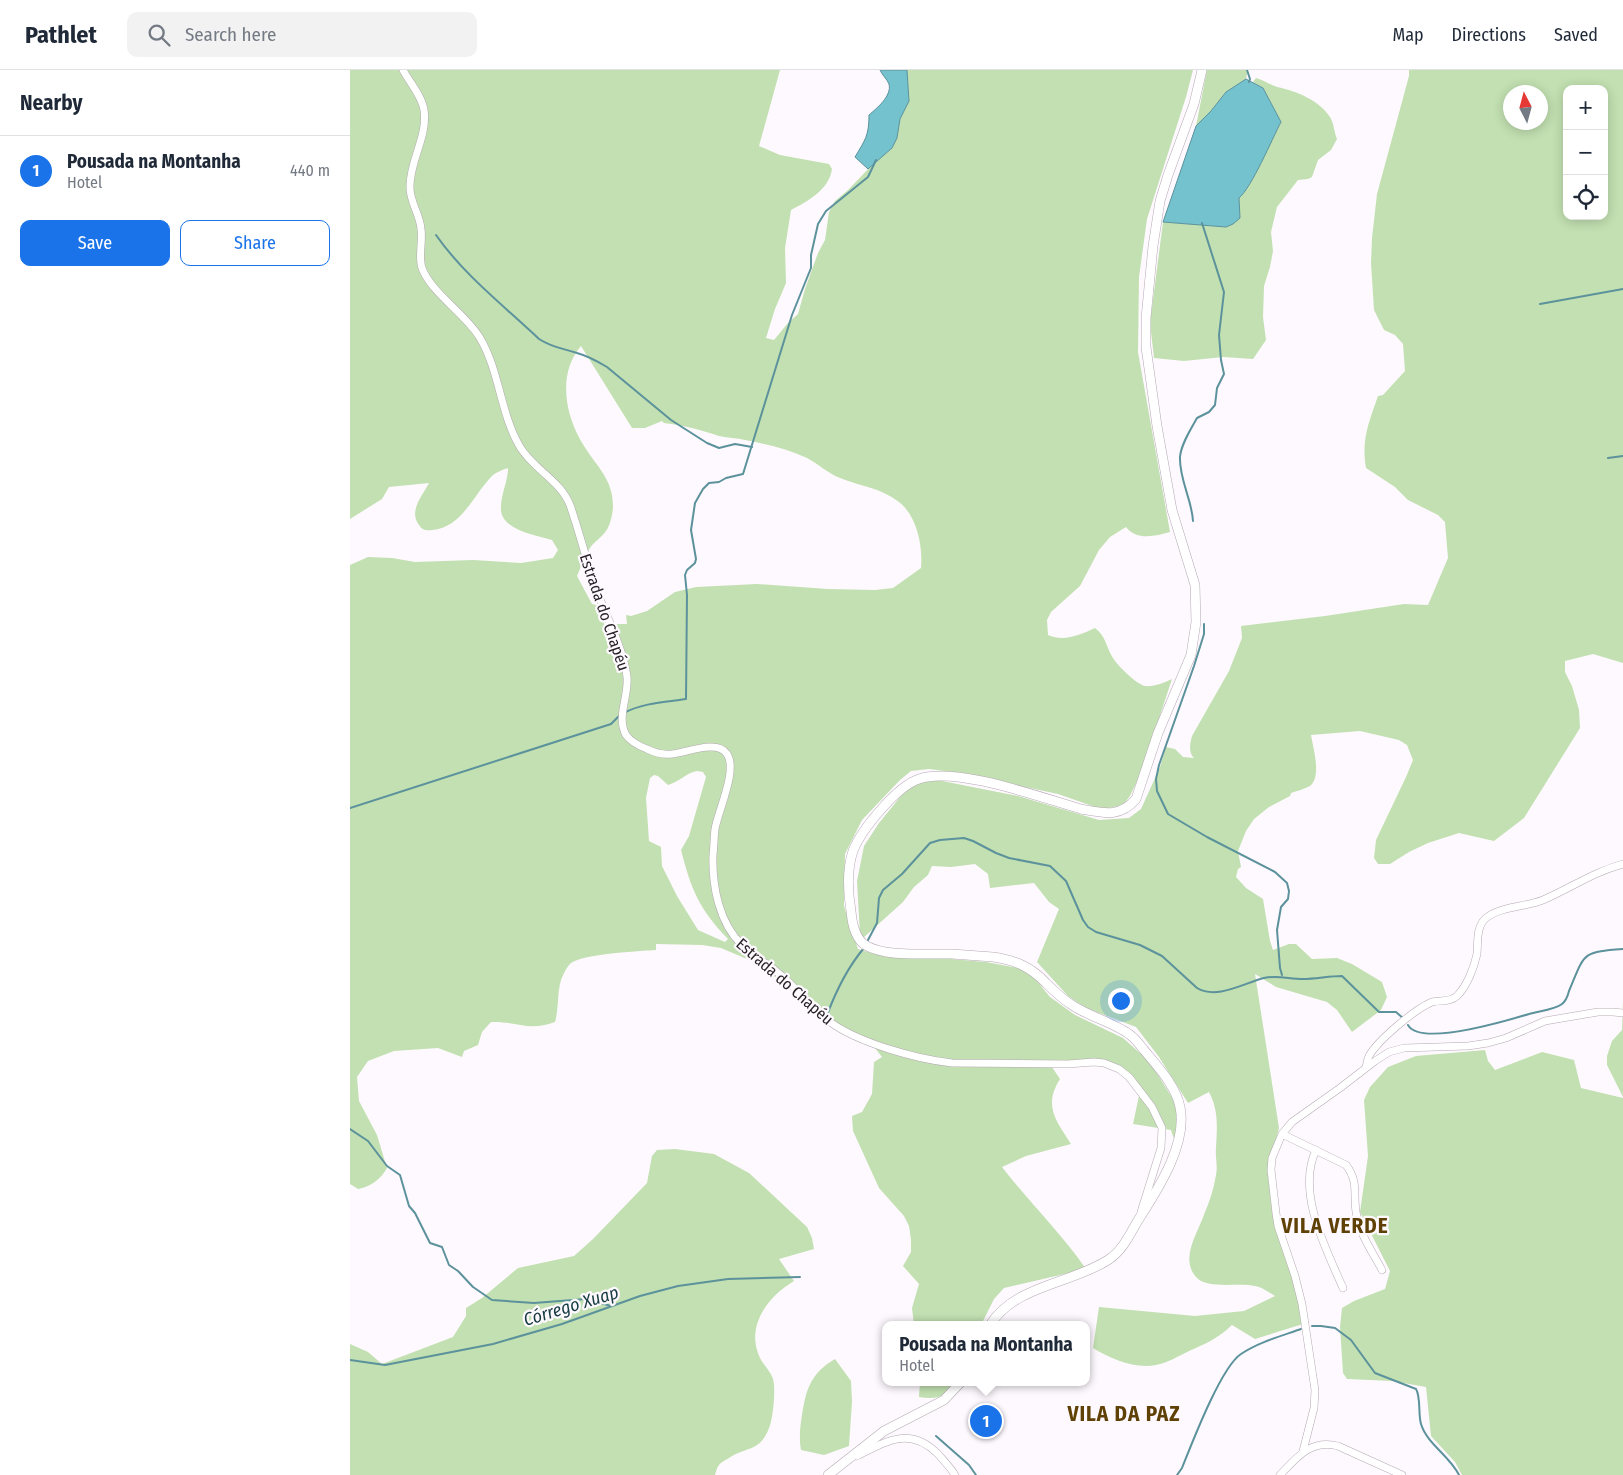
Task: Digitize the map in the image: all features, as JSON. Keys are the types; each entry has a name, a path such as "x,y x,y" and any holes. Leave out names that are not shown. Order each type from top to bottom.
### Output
{"main road":[{"path":"994,1321 1008,1305 1030,1293 1108,1260 1118,1252 1152,1200 1174,1155 1181,1119 1179,1102 1173,1089 1141,1046 1126,1032 1072,1006 1036,973 1024,965 1010,960 953,954 885,952 864,944 858,937 852,924 849,871 853,852 862,835 891,799 905,786 918,779 935,776 963,777 1101,813 1118,812 1129,808 1136,799 1158,733 1191,655 1196,622 1195,585 1172,510 1155,417 1146,347 1146,318 1153,246 1160,201 1195,99 1202,70"},
{"path":"828,1475 895,1424 944,1400 957,1386"}],"street":[{"name":"Estrada do Chapéu","path":"403,70 422,103 424,112 422,136 410,188 411,200 420,220 422,231 422,268 436,289 466,319 479,336 488,355 519,445 536,467 555,482 569,502 592,577 624,663 627,686 622,721 624,731 629,740 654,752 668,755 703,747 722,749 730,761 729,781 715,828 713,859 716,889 728,928 744,948 773,968 829,1022 849,1033 877,1044 928,1059 952,1063 1068,1064 1094,1062 1104,1063 1120,1069 1129,1077 1152,1107 1162,1128 1161,1148 1138,1221"},
{"path":"1366,1067 1368,1058 1375,1048 1415,1012 1434,1002 1450,1000 1458,996 1472,969 1477,954 1480,927 1486,918 1542,900 1579,881 1623,864"},
{"path":"1280,1475 1302,1451 1314,1408 1316,1390 1302,1304 1276,1214 1271,1170 1272,1158 1282,1134 1292,1122 1389,1052 1404,1048 1478,1044 1506,1038 1532,1025 1554,1019 1598,1012 1623,1014"},
{"path":"1282,1134 1346,1165 1355,1181 1357,1218 1382,1270"},
{"path":"1316,1150 1312,1158 1310,1177 1314,1215 1326,1250 1343,1288"},
{"path":"841,1464 880,1444 894,1439 907,1438 920,1440 933,1450 955,1475"},
{"path":"1302,1451 1321,1444 1338,1446 1402,1475"}],"green space":[{"path":"350,70 780,70 759,146 780,155 829,164 832,169 827,183 817,194 791,210 785,248 786,283 766,338 774,340 798,314 818,253 825,240 829,212 835,201 892,148 897,138 900,119 909,101 907,70 1193,70 1147,219 1139,277 1138,352 1170,532 1152,536 1141,536 1126,527 1110,537 1099,550 1080,586 1051,612 1047,620 1048,635 1060,638 1072,637 1095,628 1104,638 1115,661 1141,685 1155,685 1172,679 1141,773 1130,796 1123,805 1098,808 1058,794 959,773 929,769 911,771 862,820 845,854 844,906 858,949 882,956 986,962 1028,970 1050,997 1075,1015 1123,1038 1149,1061 1180,1110 1176,1145 1171,1130 1133,1124 1140,1091 1113,1064 1052,1067 1060,1079 1052,1097 1052,1105 1056,1120 1071,1144 1026,1156 1002,1167 1086,1269 1004,1288 994,1299 983,1321 914,1321 912,1308 919,1284 903,1266 911,1252 909,1226 904,1216 879,1188 853,1131 852,1116 862,1112 872,1094 874,1062 882,1057 871,1043 836,1029 811,1012 786,984 747,959 721,948 702,945 656,944 656,950 587,957 577,960 570,964 561,980 555,1022 546,1025 530,1026 491,1022 482,1032 478,1045 464,1051 462,1057 438,1048 394,1051 368,1061 357,1077 359,1101 377,1135 387,1168 378,1179 367,1186 358,1189 350,1184 350,565 368,557 392,558 415,562 473,560 521,563 553,558 558,550 552,540 512,526 502,515 501,502 508,468 497,472 491,477 466,510 451,524 442,528 425,530 420,527 416,520 415,514 418,503 429,483 389,487 382,499 350,519","holes":["581,346 632,428 645,428 662,421 719,436 777,447 807,458 840,478 878,490 899,502 910,515 920,541 921,568 893,588 875,590 757,584 696,587 675,592 647,611 631,616 626,615 627,624 604,624 603,607 592,604 577,576 590,548 607,529 613,506 607,481 577,434 568,409 566,382 573,357","697,771 703,772 706,777 689,836 681,850 688,876 697,898 710,918 728,939 725,942 698,930 677,896 662,866 661,847 649,841 646,798 650,778 654,775 658,776 668,785"]},
{"path":"1207,70 1248,70 1246,79 1226,92 1196,126"},
{"path":"1409,70 1623,70 1623,663 1593,654 1565,661 1565,672 1572,686 1579,710 1580,728 1524,818 1494,841 1459,833 1428,843 1390,864 1378,864 1374,858 1376,840 1413,760 1407,745 1399,740 1360,731 1311,735 1316,762 1314,781 1310,786 1291,793 1290,796 1269,807 1254,819 1246,831 1238,851 1241,867 1238,869 1236,877 1246,888 1263,899 1273,950 1289,944 1296,944 1312,959 1337,958 1352,964 1382,982 1387,997 1381,1010 1352,1032 1337,1010 1327,1002 1276,987 1255,974 1279,1128 1271,1159 1276,1228 1293,1276 1303,1324 1255,1339 1232,1325 1212,1340 1173,1359 1156,1365 1140,1366 1107,1356 1093,1348 1099,1307 1195,1316 1244,1311 1275,1296 1255,1286 1216,1285 1201,1281 1191,1270 1189,1262 1192,1244 1210,1199 1217,1172 1217,1120 1209,1092 1188,1103 1159,1057 1136,1027 1086,1008 1068,996 1037,962 1059,909 1049,902 1034,883 990,888 988,874 975,864 951,867 932,866 928,875 914,887 903,902 863,938 860,935 857,881 864,846 879,823 901,796 915,783 937,780 1018,796 1099,820 1129,818 1141,809 1160,767 1166,747 1175,749 1183,757 1194,758 1190,751 1192,736 1229,671 1242,638 1241,626 1404,604 1428,605 1448,558 1445,522 1438,515 1408,500 1395,487 1366,468 1365,440 1378,396 1383,395 1405,371 1403,344 1395,335 1384,330 1374,310 1371,263 1377,194"},
{"path":"1256,78 1299,94 1320,106 1331,119 1337,139 1331,150 1318,160 1312,177 1298,180 1277,207 1271,232 1273,251 1264,286 1263,317 1266,340 1253,359 1223,357 1184,361 1154,358 1150,323 1163,222 1226,227 1239,198 1281,122 1263,88 1253,82"},
{"path":"1623,1001 1623,1097 1607,1065 1607,1056 1612,1041 1622,1030"},
{"path":"1485,1050 1488,1061 1495,1070 1542,1052 1574,1060 1581,1088 1623,1098 1623,1475 1462,1475 1455,1462 1431,1436 1426,1387 1392,1381 1347,1379 1343,1373 1340,1327 1342,1308 1354,1301 1385,1289 1390,1271 1360,1212 1368,1156 1364,1100 1370,1087 1388,1067 1416,1056"},
{"path":"675,1149 714,1154 749,1173 807,1227 812,1238 814,1249 779,1259 794,1281 769,1302 758,1321 755,1342 761,1360 772,1376 774,1390 774,1404 770,1424 761,1441 752,1448 722,1462 715,1475 350,1475 350,1344 368,1352 382,1364 453,1337 466,1316 466,1308 482,1298 518,1268 574,1256 647,1183 652,1156 657,1150"},
{"path":"835,1359 851,1381 852,1402 849,1446 824,1455 801,1450 801,1424 808,1390 820,1370"},
{"path":"920,1386 954,1386 945,1394 936,1398 919,1397"}],"water":[{"path":"880,70 907,70 909,101 900,119 897,138 892,148 868,169 855,157 866,138 869,115 888,93 889,84"},
{"path":"1246,79 1263,88 1281,122 1256,174 1239,198 1240,218 1226,227 1163,222 1196,126 1226,92"}],"waterway":[{"path":"1247,70 1249,82"},
{"path":"624,713 646,705 686,699 687,595 685,575 696,559 691,530 695,503 709,483 719,482 726,478 743,474 792,315 811,268 811,255 818,224 826,211 868,177 876,160"},
{"path":"1193,521 1181,473 1180,457 1182,447 1197,418 1209,412 1215,405 1217,388 1224,374 1219,335 1224,292 1202,223"},
{"path":"436,235 471,277 539,339 553,346 585,356 607,367 671,420 707,443 719,448 735,444 752,447"},
{"path":"1540,304 1623,289"},
{"path":"1608,458 1623,456"},
{"path":"1204,624 1204,634 1194,666 1159,765 1156,779 1157,791 1168,814 1207,837 1275,872 1287,883 1288,899 1281,907 1277,930 1282,975"},
{"path":"350,808 611,724 620,715"},
{"path":"868,940 877,923 879,898 883,890 902,874 930,843 940,840 964,838 1009,858 1050,866 1066,881 1088,927 1096,932 1140,945 1162,956 1197,988 1213,992 1230,989 1269,977 1303,979 1342,976 1379,1012 1396,1012 1404,1019"},
{"path":"827,1015 842,980 864,948"},
{"path":"1408,1025 1416,1031 1446,1033 1485,1026 1555,1008 1566,1000 1578,969 1586,957 1599,951 1623,949"},
{"path":"350,1129 368,1141 387,1166 400,1175 409,1206 415,1213 430,1243 442,1247 449,1265 458,1271 473,1287 492,1300 534,1303 586,1299 611,1306"},
{"name":"Córrego Xuap","path":"350,1360 385,1365 493,1344 562,1324 640,1296 678,1286 728,1279 800,1277"},
{"name":"Córrego Xuap","path":"1312,1326 1335,1328 1351,1340 1375,1373 1416,1389 1418,1392 1420,1420 1424,1431 1459,1475"},
{"name":"Córrego Xuap","path":"1177,1475 1182,1468 1216,1389 1233,1362 1241,1354 1255,1346 1301,1329"},
{"path":"936,1436 969,1465 976,1475"}],"place":[{"name":"Pousada na Montanha","path":"986,1421"}],"district":[{"name":"VILA VERDE","path":"1335,1226"},
{"name":"VILA DA PAZ","path":"1124,1414"}]}
